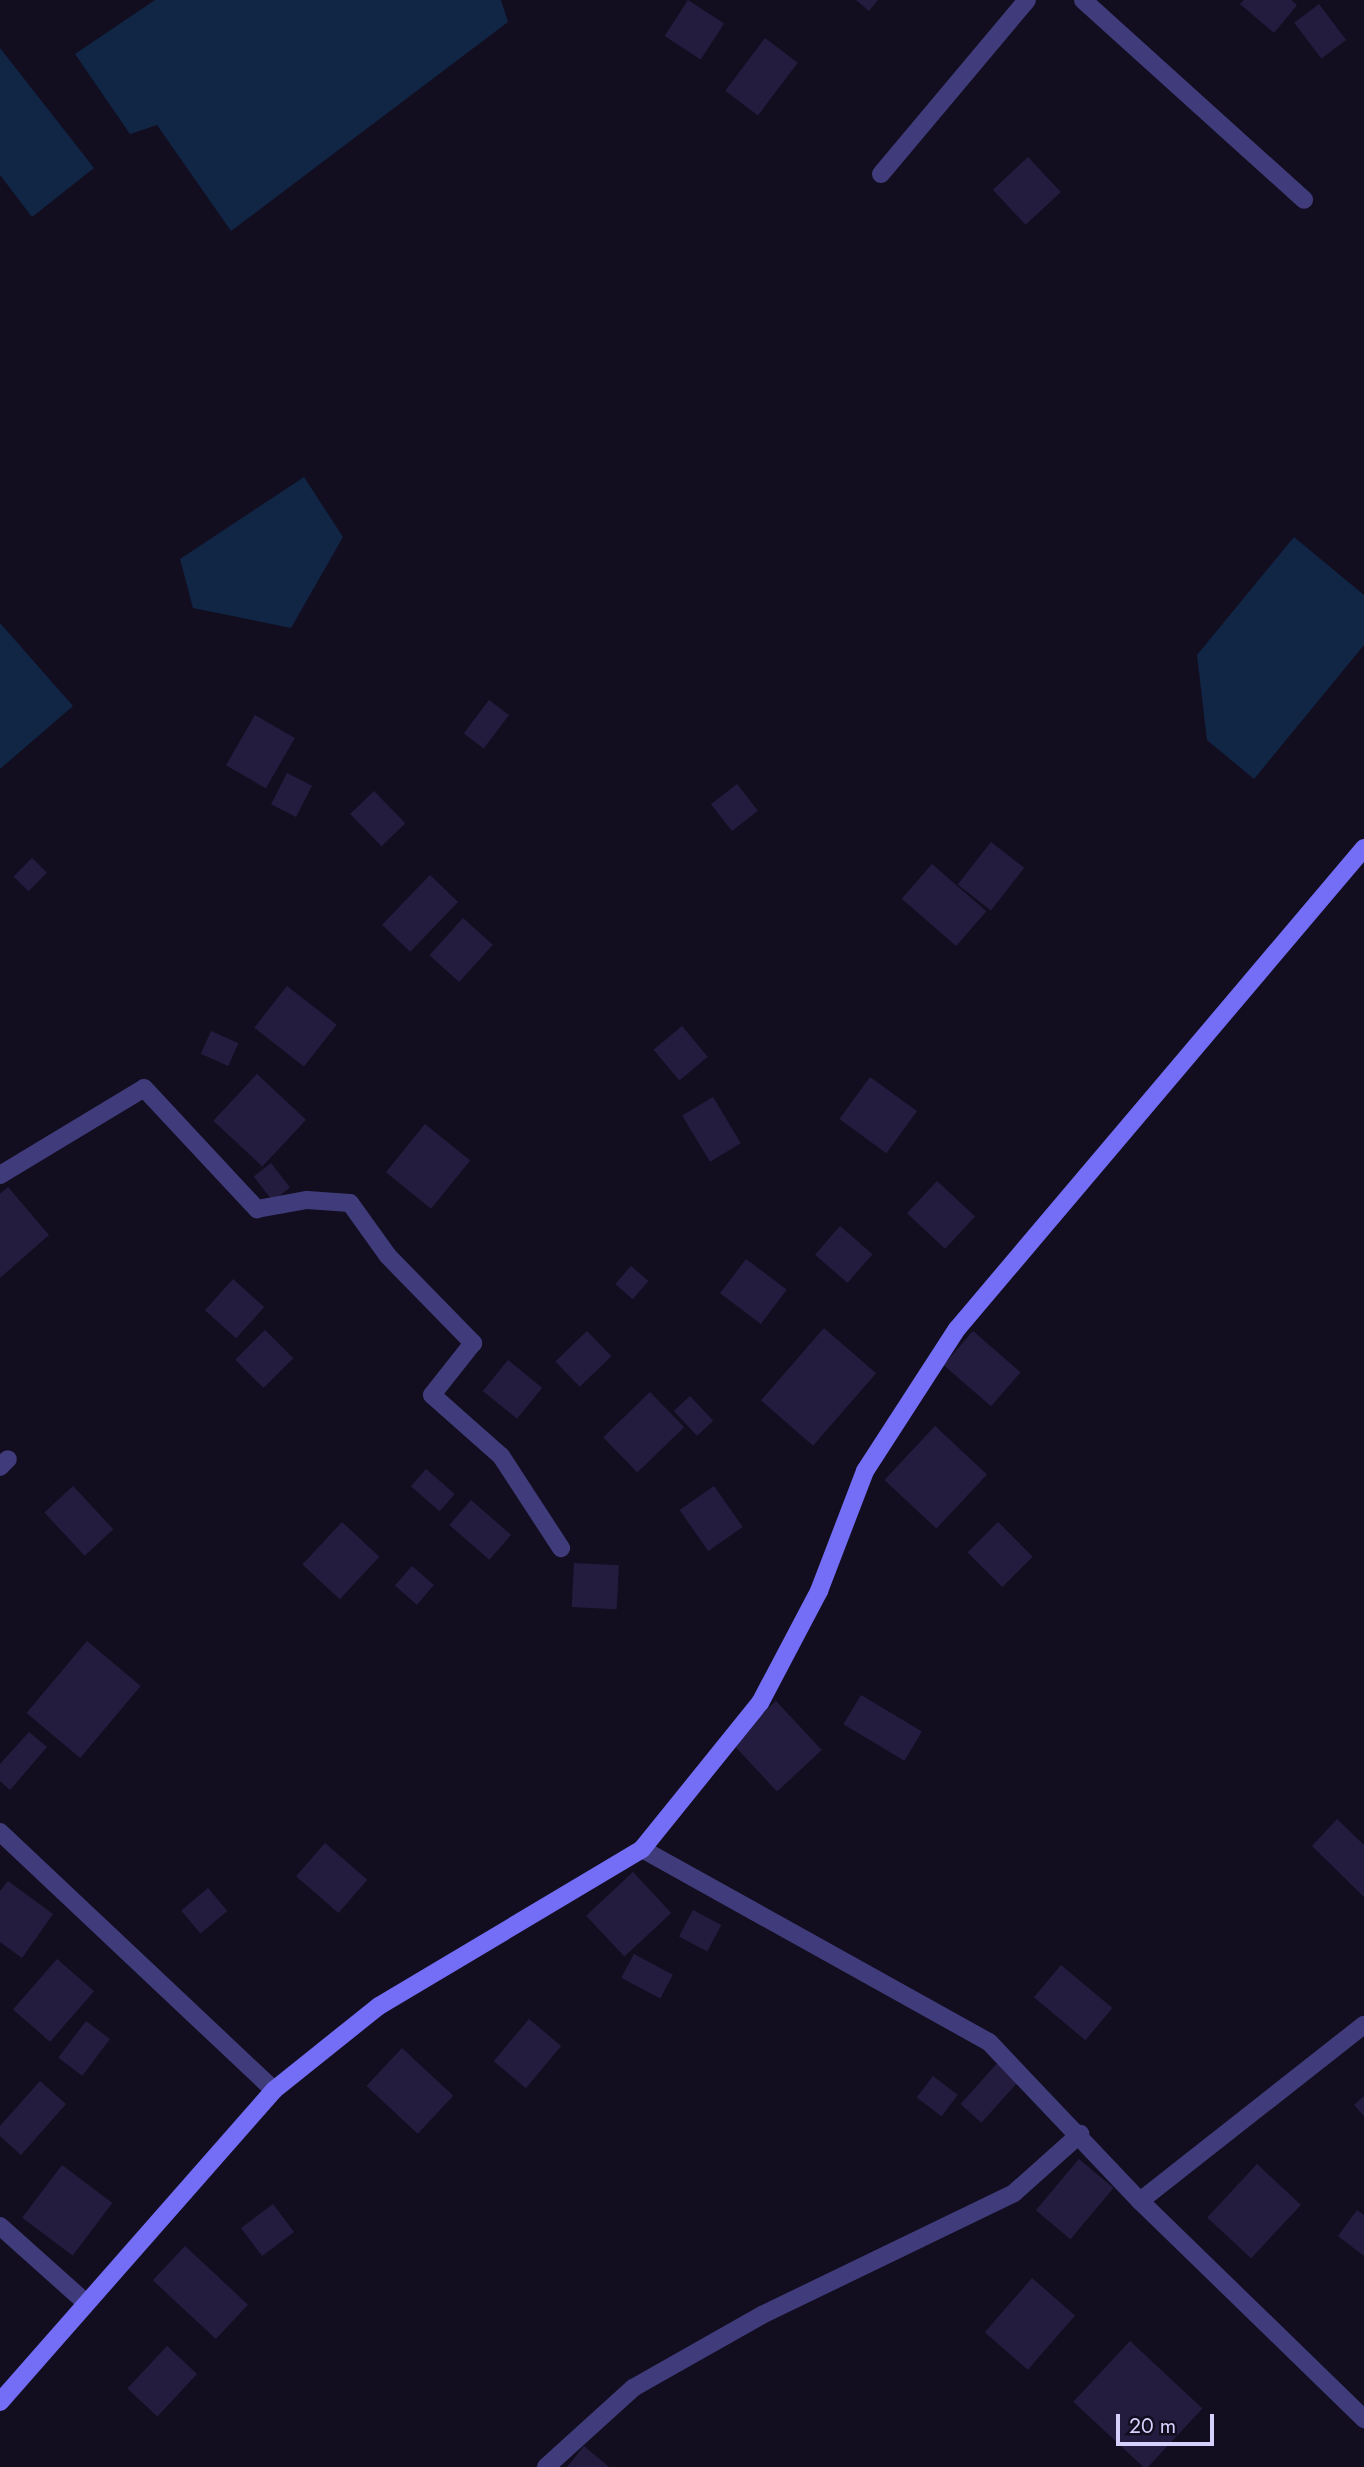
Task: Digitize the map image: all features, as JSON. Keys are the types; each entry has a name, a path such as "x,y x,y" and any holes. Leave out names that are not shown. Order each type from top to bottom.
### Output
{"main road":[{"path":"0,2402 274,2090 379,2006 642,1849 760,1703 819,1591 865,1471 957,1329 1364,848"}],"street":[{"path":"881,174 1027,0"},
{"path":"1083,0 1304,200"},
{"path":"0,1175 144,1088 257,1209 307,1200 350,1203 388,1256 473,1343 432,1395 502,1457 561,1548"},
{"path":"0,1832 274,2090"},
{"path":"642,1849 989,2042 1080,2134 1140,2201 1364,2419"},
{"path":"1140,2201 1364,2025"},
{"path":"546,2467 633,2388 762,2315 1014,2193 1080,2134"},
{"path":"0,2226 86,2303"}],"water":[{"path":"155,0 501,0 508,22 231,231 157,125 130,134 75,54"},
{"path":"0,48 94,168 32,217 0,175"},
{"path":"304,477 343,537 291,628 193,608 180,559"},
{"path":"1294,537 1364,595 1364,645 1254,779 1207,740 1197,655"},
{"path":"0,623 73,706 0,769"}],"building":[{"path":"688,0 724,23 701,59 665,36"},
{"path":"856,0 878,0 869,11"},
{"path":"1244,0 1291,0 1297,5 1274,33 1240,4"},
{"path":"1319,4 1346,40 1321,59 1294,23"},
{"path":"765,38 798,63 758,115 725,91"},
{"path":"1028,157 1061,192 1026,225 993,190"},
{"path":"489,700 509,715 484,749 464,734"},
{"path":"255,715 295,738 266,788 226,765"},
{"path":"287,773 312,786 296,817 271,804"},
{"path":"737,784 758,811 732,831 711,804"},
{"path":"374,791 405,823 382,846 350,814"},
{"path":"991,842 1024,868 991,910 958,885"},
{"path":"32,858 47,873 28,891 14,876"},
{"path":"932,864 986,911 956,946 902,899"},
{"path":"430,875 458,902 410,952 382,925"},
{"path":"463,918 493,945 459,982 430,955"},
{"path":"287,986 337,1025 304,1067 254,1028"},
{"path":"682,1026 708,1057 679,1080 654,1050"},
{"path":"211,1031 238,1043 228,1066 201,1054"},
{"path":"257,1074 306,1120 262,1167 213,1121"},
{"path":"870,1077 917,1111 886,1153 839,1119"},
{"path":"713,1097 741,1143 710,1162 682,1116"},
{"path":"425,1124 470,1161 431,1209 386,1172"},
{"path":"271,1163 290,1187 273,1201 254,1177"},
{"path":"937,1181 975,1216 945,1249 907,1213"},
{"path":"8,1187 49,1235 0,1278 0,1194"},
{"path":"840,1226 872,1254 848,1283 815,1255"},
{"path":"746,1259 787,1290 761,1324 720,1293"},
{"path":"631,1266 648,1281 633,1299 615,1284"},
{"path":"233,1279 264,1307 236,1338 205,1310"},
{"path":"824,1328 876,1373 813,1446 761,1400"},
{"path":"265,1330 293,1358 264,1388 235,1360"},
{"path":"587,1331 611,1356 580,1387 555,1362"},
{"path":"973,1331 1021,1372 991,1406 943,1365"},
{"path":"508,1360 542,1388 517,1419 483,1391"},
{"path":"650,1392 684,1427 637,1472 603,1437"},
{"path":"690,1396 713,1421 697,1436 674,1411"},
{"path":"935,1426 987,1474 936,1529 885,1480"},
{"path":"426,1469 455,1494 440,1511 411,1486"},
{"path":"73,1486 113,1529 85,1556 44,1513"},
{"path":"714,1486 743,1527 708,1551 680,1510"},
{"path":"471,1500 511,1535 489,1560 449,1525"},
{"path":"342,1522 379,1557 340,1599 302,1564"},
{"path":"998,1522 1033,1557 1002,1587 968,1552"},
{"path":"574,1563 619,1565 617,1609 572,1607"},
{"path":"412,1566 434,1585 417,1605 395,1586"},
{"path":"87,1641 141,1686 80,1758 27,1713"},
{"path":"861,1695 922,1732 904,1761 843,1724"},
{"path":"776,1701 822,1750 777,1792 731,1743"},
{"path":"29,1732 47,1747 10,1790 0,1781 0,1764"},
{"path":"1337,1819 1364,1845 1364,1897 1312,1846"},
{"path":"325,1843 367,1880 338,1913 296,1876"},
{"path":"633,1872 671,1913 624,1957 586,1916"},
{"path":"8,1881 53,1914 22,1958 0,1942 0,1891"},
{"path":"208,1888 227,1911 200,1933 181,1910"},
{"path":"693,1910 721,1925 707,1952 679,1936"},
{"path":"634,1954 673,1975 660,1998 621,1978"},
{"path":"57,1959 94,1991 50,2042 13,2010"},
{"path":"1061,1965 1112,2008 1085,2040 1034,1997"},
{"path":"529,2019 561,2046 526,2088 494,2061"},
{"path":"86,2021 110,2039 82,2076 58,2058"},
{"path":"402,2048 453,2096 418,2134 367,2086"},
{"path":"1002,2058 1023,2077 981,2123 961,2104"},
{"path":"933,2076 958,2095 942,2116 917,2098"},
{"path":"40,2081 66,2104 21,2155 0,2136 0,2126"},
{"path":"1364,2096 1364,2116 1354,2105"},
{"path":"1079,2159 1113,2188 1070,2239 1036,2210"},
{"path":"1257,2164 1301,2205 1251,2258 1207,2217"},
{"path":"62,2165 112,2203 73,2256 22,2218"},
{"path":"273,2204 294,2232 262,2256 241,2228"},
{"path":"1357,2210 1364,2215 1364,2256 1338,2236"},
{"path":"185,2246 248,2305 216,2339 153,2280"},
{"path":"1032,2278 1075,2315 1028,2370 985,2332"},
{"path":"1130,2341 1202,2409 1148,2467 1143,2467 1073,2402"},
{"path":"167,2346 197,2374 157,2416 127,2388"},
{"path":"584,2446 609,2467 567,2467"}]}
